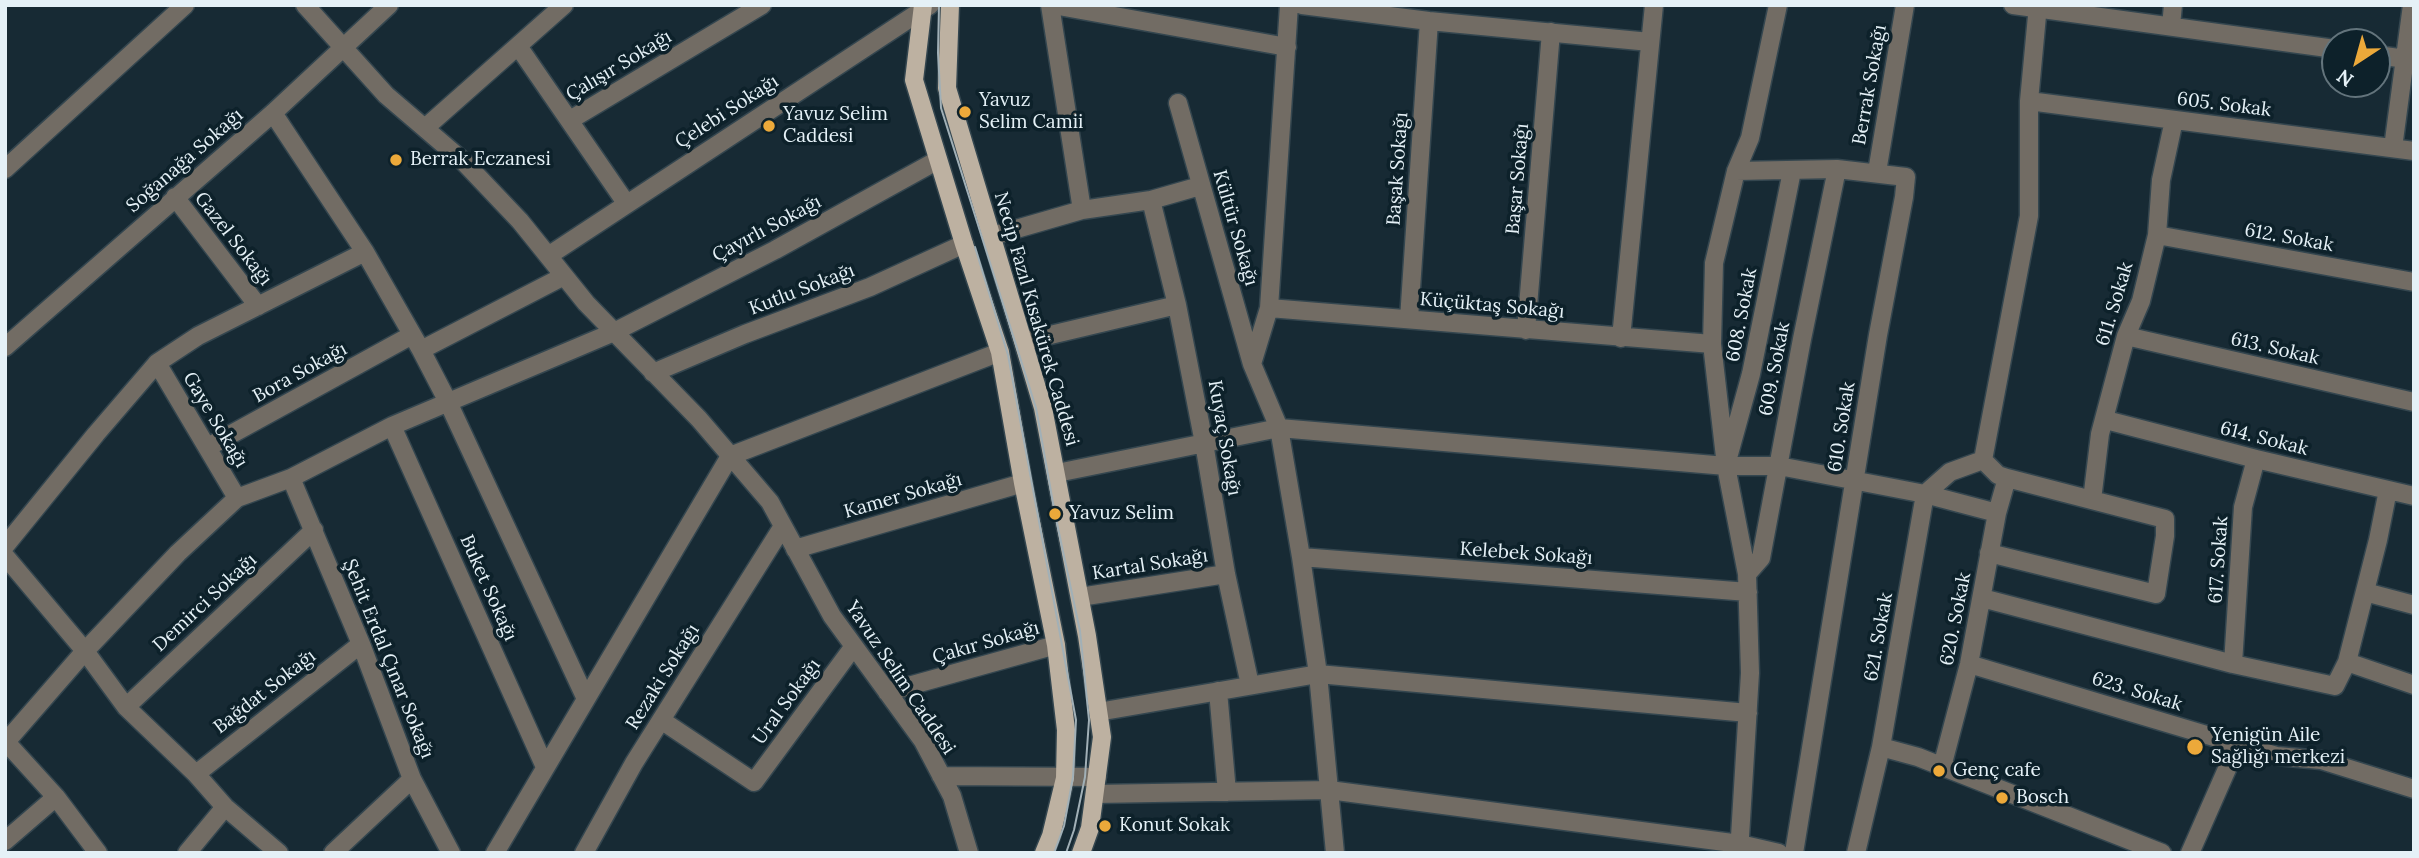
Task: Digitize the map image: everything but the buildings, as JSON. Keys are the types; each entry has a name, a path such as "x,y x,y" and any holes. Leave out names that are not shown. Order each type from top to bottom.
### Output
{"main road":[{"name":"Necip Fazıl Kısakürek Caddesi","path":"950,5 947,88 1043,408 1080,597 1102,737 1090,828 1081,853"},
{"path":"925,7 914,80 1000,352 1056,645 1066,730 1065,778 1051,836 1044,853"}],"street":[{"path":"5,169 185,5"},
{"name":"Yavuz Selim Caddesi","path":"305,5 386,95 463,161 520,220 564,276 699,419 770,502 832,616 923,741 952,796 970,853"},
{"name":"Soğanağa Sokağı","path":"5,346 273,113 389,5"},
{"path":"425,128 564,5"},
{"name":"Çalışır Sokağı","path":"570,120 762,5"},
{"path":"1082,210 1051,5 1287,47"},
{"path":"1252,364 1269,307 1289,5"},
{"path":"1302,5 1429,21 1650,42"},
{"path":"1621,338 1654,5"},
{"path":"1740,848 1750,669 1748,573 1726,466 1712,344 1714,263 1736,171 1750,138 1778,5"},
{"name":"Berrak Sokağı","path":"1877,172 1905,5"},
{"path":"2013,5 2102,11 2171,26 2321,47"},
{"path":"2171,26 2173,5"},
{"path":"2393,148 2412,5"},
{"name":"Çelebi Sokağı","path":"548,256 925,7"},
{"path":"1983,460 2029,216 2029,102 2038,7"},
{"name":"Başak Sokağı","path":"1409,319 1429,21"},
{"name":"Başar Sokağı","path":"1526,330 1551,32"},
{"name":"Çalışır Sokağı","path":"518,46 626,204"},
{"path":"2391,57 2406,59"},
{"name":"605. Sokak","path":"2029,102 2414,151"},
{"name":"Kültür Sokağı","path":"1178,103 1252,364 1279,428 1318,674 1335,853"},
{"path":"273,113 365,252 417,342 448,402 586,699"},
{"name":"611. Sokak","path":"2092,500 2101,434 2126,337 2141,301 2157,235 2161,180 2174,120"},
{"name":"Çayırlı Sokağı","path":"237,498 291,478 392,426 614,332 775,250 938,160"},
{"name":"610. Sokak","path":"1736,171 1836,169 1906,177 1794,853"},
{"name":"609. Sokak","path":"1748,573 1761,558 1836,169"},
{"name":"608. Sokak","path":"1726,466 1751,374 1792,171"},
{"path":"992,236 1082,210 1150,200 1200,186"},
{"name":"Gazel Sokağı","path":"175,197 258,306"},
{"name":"Kuyaç Sokağı","path":"1150,200 1177,305 1226,574 1250,685"},
{"name":"612. Sokak","path":"2157,235 2414,282"},
{"name":"Kutlu Sokağı","path":"653,373 745,334 870,288 964,244"},
{"path":"5,545 157,363 198,336 365,252"},
{"name":"Bora Sokağı","path":"208,447 417,342 564,276"},
{"path":"1025,341 1177,305"},
{"name":"Küçüktaş Sokağı","path":"1269,307 1712,344"},
{"name":"613. Sokak","path":"2126,337 2414,402"},
{"path":"495,853 730,456 1000,352"},
{"name":"Gaye Sokağı","path":"157,363 237,498"},
{"name":"614. Sokak","path":"2106,421 2414,496"},
{"name":"Buket Sokağı","path":"392,426 545,767"},
{"path":"1057,473 1279,428 1726,466 1779,466 1925,495 1997,513"},
{"name":"617. Sokak","path":"2233,664 2243,507 2256,459"},
{"path":"1983,460 1998,475 2007,478 2165,519 2156,594 1989,553"},
{"path":"1925,495 1950,472 1983,460"},
{"name":"Şehit Erdal Çınar Sokağı","path":"291,478 360,644 412,779 451,853"},
{"name":"620. Sokak","path":"1942,767 1969,664 1997,513 2007,478"},
{"name":"Kamer Sokağı","path":"795,549 1023,483"},
{"path":"1982,598 2233,664 2335,687 2347,663 2388,490"},
{"name":"621. Sokak","path":"1856,853 1881,747 1925,495"},
{"path":"98,853 56,797 6,743 85,651 178,553 237,498"},
{"name":"Rezaki Sokağı","path":"584,853 661,720 783,526"},
{"name":"Demirci Sokağı","path":"126,707 314,530"},
{"path":"5,556 85,651 126,707 196,774 225,807 279,853"},
{"name":"Kelebek Sokağı","path":"1301,557 1748,592"},
{"name":"Kartal Sokağı","path":"1080,597 1226,574"},
{"path":"2365,592 2414,605"},
{"name":"Bağdat Sokağı","path":"196,774 360,644"},
{"name":"Çakır Sokağı","path":"887,692 1056,645"},
{"name":"Ural Sokağı","path":"661,720 754,782 853,646"},
{"path":"2347,663 2414,685"},
{"name":"623. Sokak","path":"1969,664 2277,756 2321,760 2414,789"},
{"path":"1098,712 1318,674 1748,713"},
{"path":"1218,691 1227,792"},
{"path":"2190,853 2238,744"},
{"path":"1881,747 1942,767 2162,853"},
{"path":"941,776 1065,778 1096,786 1227,792 1329,790 1779,853"},
{"path":"333,853 412,779"},
{"path":"5,841 56,797"},
{"path":"187,853 225,807"}],"tram line":[{"path":"939,5 941,108 1036,408 1080,631 1089,720 1085,777 1074,830 1066,853"},
{"path":"975,247 1008,355 1076,720 1073,777 1064,826 1054,853"}],"place":[{"name":"Yavuz Selim Camii","path":"965,112"},
{"name":"Yavuz Selim Caddesi","path":"769,126"},
{"name":"Berrak Eczanesi","path":"396,160"},
{"name":"Yavuz Selim","path":"1055,514"},
{"name":"Yenigün Aile Sağlığı merkezi","path":"2195,747"},
{"name":"Genç cafe","path":"1939,771"},
{"name":"Bosch","path":"2002,798"},
{"name":"Konut Sokak","path":"1105,826"}]}
